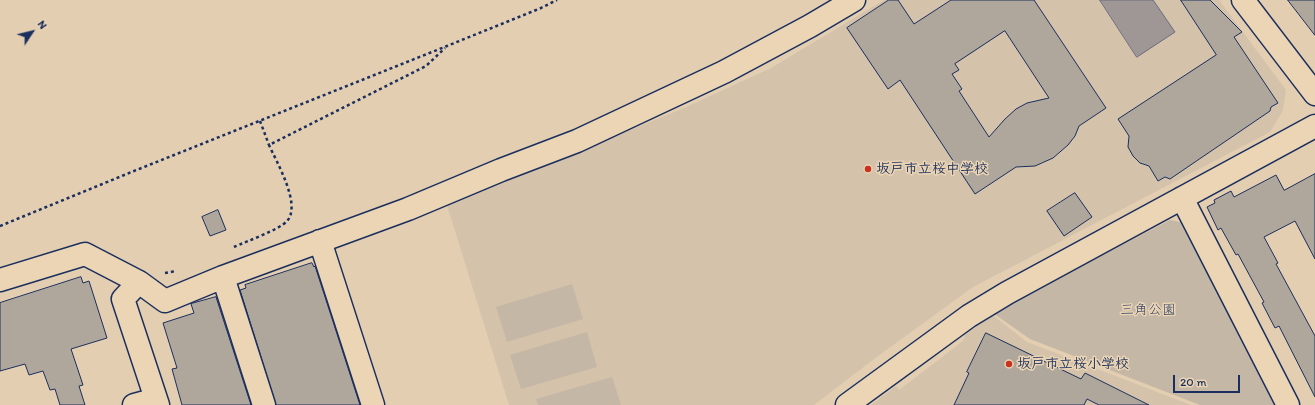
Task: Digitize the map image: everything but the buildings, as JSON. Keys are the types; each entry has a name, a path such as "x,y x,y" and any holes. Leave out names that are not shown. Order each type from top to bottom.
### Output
{"street":[{"path":"0,280 85,254 139,282 165,301 223,277 408,209 501,170 577,141 724,72 810,26 854,0"},
{"path":"1253,3 1315,94"},
{"path":"848,405 969,316 994,301 1315,126"},
{"path":"1182,198 1288,405"},
{"path":"320,241 373,405"},
{"path":"223,277 264,405"},
{"path":"134,405 157,402 123,299 139,282"}],"path":[{"path":"0,226 541,8 557,0"},
{"path":"269,145 426,66 447,46"},
{"path":"230,249 278,227 288,220 292,212 291,195 260,121"},
{"path":"163,273 182,270"}],"shaded area":[{"name":"坂戸市立桜中学校","path":"884,0 1219,0 1286,90 1283,110 1270,132 973,287 814,405 509,405 447,205 684,108 771,68"},
{"path":"1100,0 1153,0 1175,32 1137,57"},
{"name":"坂戸市立桜小学校","path":"991,314 1027,342 1191,405 871,405 896,386 899,390 963,341 966,333"}],"green space":[{"name":"三角公園","path":"1170,220 1180,222 1277,405 1200,405 1030,339 993,313"},
{"path":"572,284 583,319 507,342 496,307"},
{"path":"587,332 597,367 521,389 510,355"},
{"path":"612,377 621,405 538,405 536,399"}],"place":[{"name":"坂戸市立桜中学校","path":"868,169"},
{"name":"坂戸市立桜小学校","path":"1009,364"}]}
